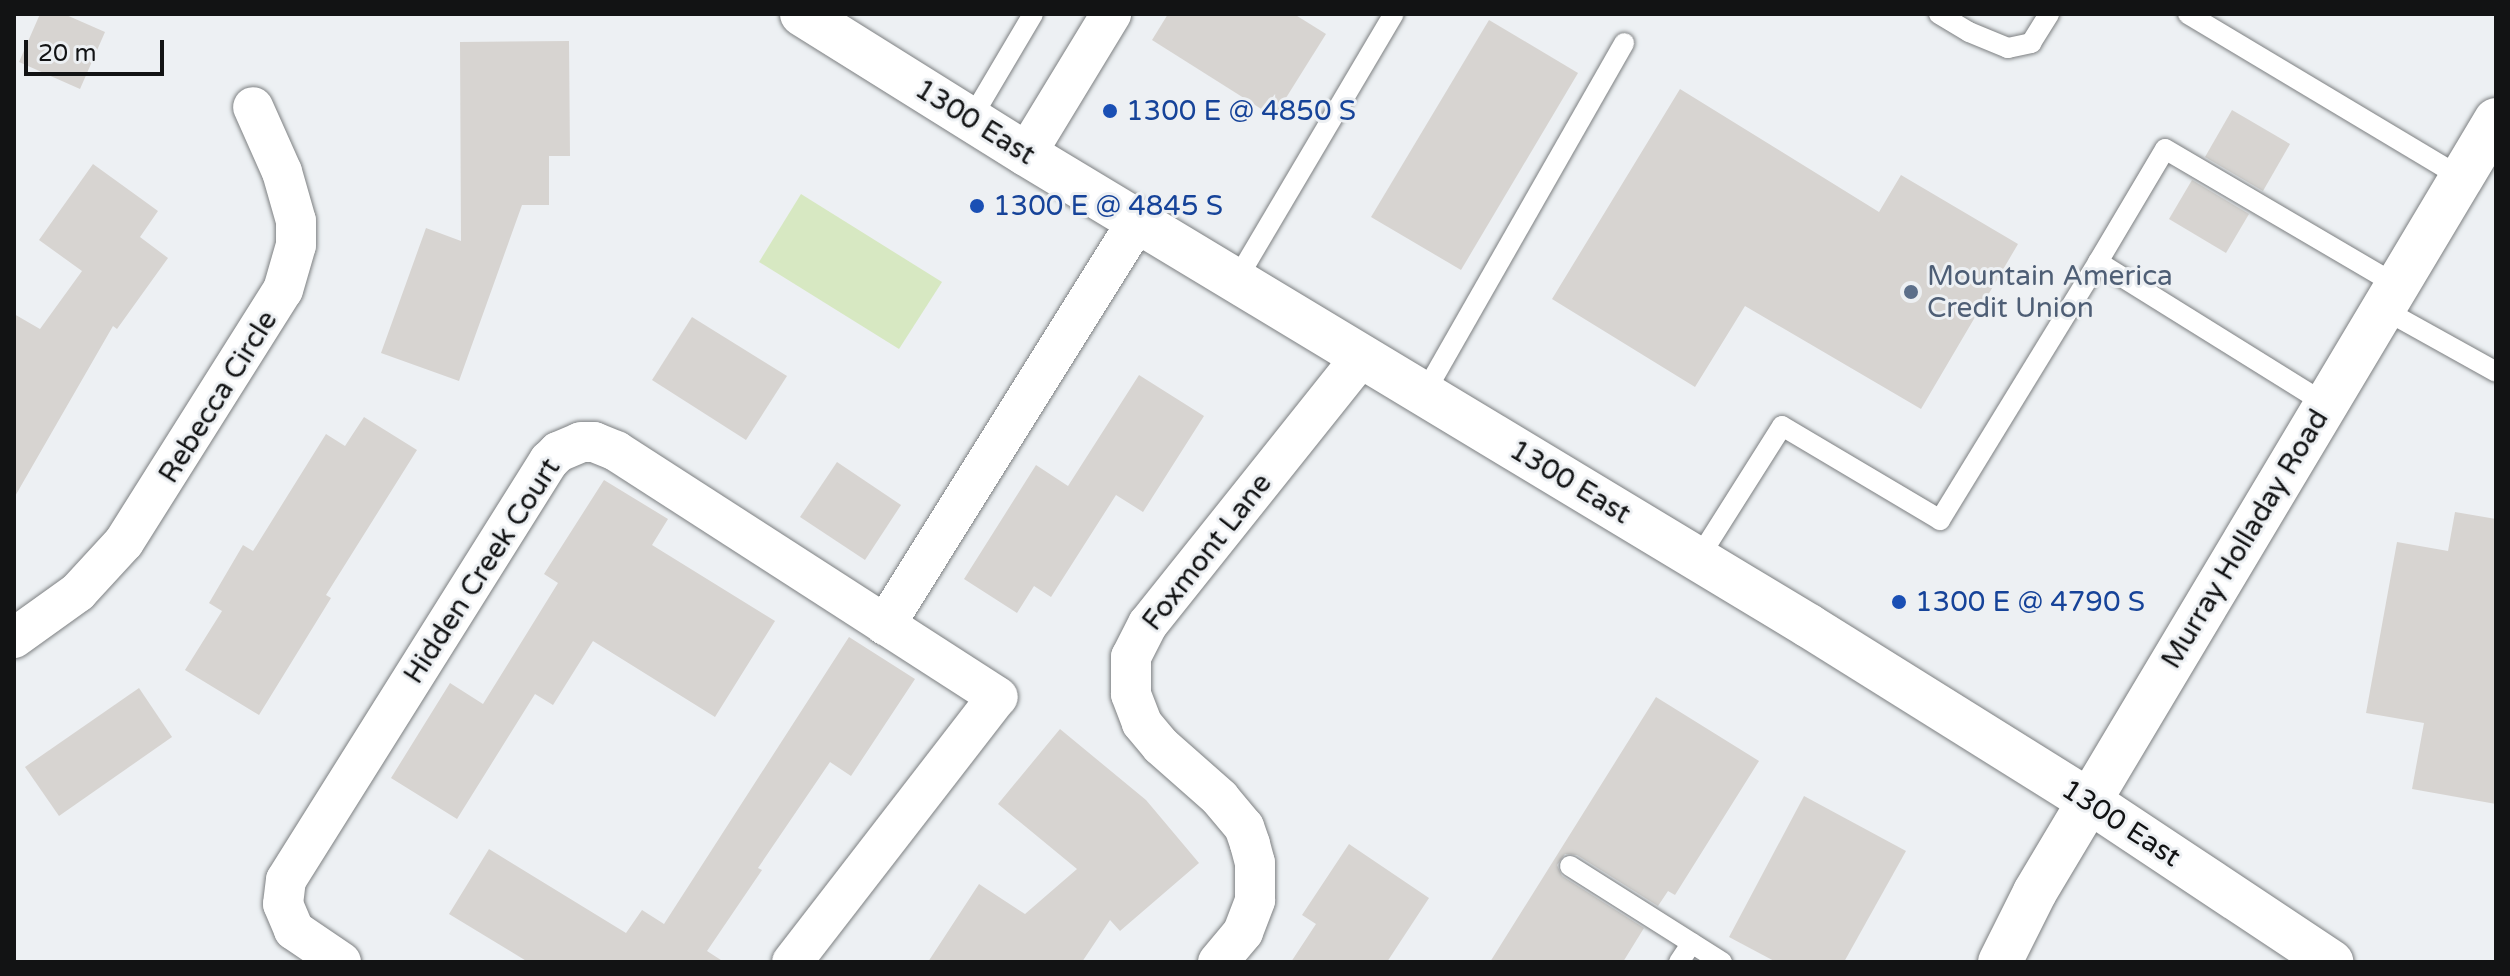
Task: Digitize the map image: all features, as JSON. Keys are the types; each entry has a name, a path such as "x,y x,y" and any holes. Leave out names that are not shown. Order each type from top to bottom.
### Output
{"main road":[{"name":"1300 East","path":"802,14 1026,154 1363,355 2089,801 2331,962"},
{"name":"Murray Holladay Road","path":"2000,962 2035,892 2496,120"}],"street":[{"path":"1026,154 1111,14"},
{"name":"Rebecca Circle","path":"14,638 78,592 124,542 283,290 294,257 296,221 282,172 253,107"},
{"path":"885,625 1138,220"},
{"name":"Foxmont Lane","path":"1218,962 1243,932 1255,900 1255,863 1250,844 1244,827 1220,798 1161,746 1142,723 1131,694 1131,657 1148,624 1363,355"},
{"name":"Hidden Creek Court","path":"341,962 294,930 283,904 286,880 549,461 569,445 594,442 605,445 997,697 792,962"}],"lane":[{"path":"971,119 1033,14"},
{"path":"1237,279 1394,14"},
{"path":"1939,14 1969,32 2008,48 2031,43 2049,14"},
{"path":"2188,14 2462,178"},
{"path":"1424,394 1624,43"},
{"path":"1698,559 1782,426 1940,520 2165,149 2390,297 2496,372"},
{"path":"2098,262 2326,404"},
{"path":"1570,866 1722,962"},
{"path":"1679,962 1692,943"}],"green space":[{"path":"801,194 942,282 899,349 759,262"}],"building":[{"path":"40,14 64,14 105,32 80,89 19,62"},
{"path":"1168,14 1294,14 1326,34 1274,117 1152,40"},
{"path":"1489,20 1578,73 1461,270 1371,217"},
{"path":"569,41 570,156 549,156 549,205 522,205 459,381 381,353 426,228 461,241 460,42"},
{"path":"1680,89 1879,212 1901,175 2018,244 1921,409 1745,306 1695,387 1552,299"},
{"path":"2232,110 2290,144 2263,191 2205,157"},
{"path":"93,164 158,211 140,237 168,258 117,329 113,326 14,498 14,314 40,329 82,271 39,240"},
{"path":"2192,180 2249,214 2226,253 2169,219"},
{"path":"692,317 787,376 746,440 652,380"},
{"path":"1139,375 1204,416 1143,512 1116,495 1051,597 1034,586 1017,613 964,579 1036,465 1068,486"},
{"path":"364,417 417,450 326,595 331,598 259,715 185,670 222,611 209,603 243,545 253,551 326,434 345,446"},
{"path":"837,462 901,505 865,560 800,517"},
{"path":"604,480 668,519 652,545 775,621 715,717 593,641 553,705 535,694 457,819 391,778 450,683 483,704 558,583 544,574"},
{"path":"2455,512 2496,519 2496,804 2412,789 2424,723 2366,713 2397,542 2448,551"},
{"path":"849,637 915,679 851,776 830,762 758,868 762,870 707,951 724,962 528,962 449,914 489,849 626,933 642,910 664,924"},
{"path":"139,688 172,737 59,816 25,767"},
{"path":"1656,697 1759,761 1675,895 1668,891 1658,906 1577,855 1565,854 1557,865 1562,876 1644,928 1623,962 1490,962"},
{"path":"1060,729 1146,800 1199,863 1120,931 1110,920 1082,962 928,962 979,884 1025,914 1077,869 998,804"},
{"path":"1804,796 1906,851 1844,962 1776,962 1729,937"},
{"path":"1349,844 1429,898 1387,962 1291,962 1316,924 1302,915"}],"place":[{"name":"1300 E @ 4850 S","path":"1110,111"},
{"name":"1300 E @ 4845 S","path":"977,206"},
{"name":"Mountain America Credit Union","path":"1911,292"},
{"name":"1300 E @ 4790 S","path":"1899,602"}]}
